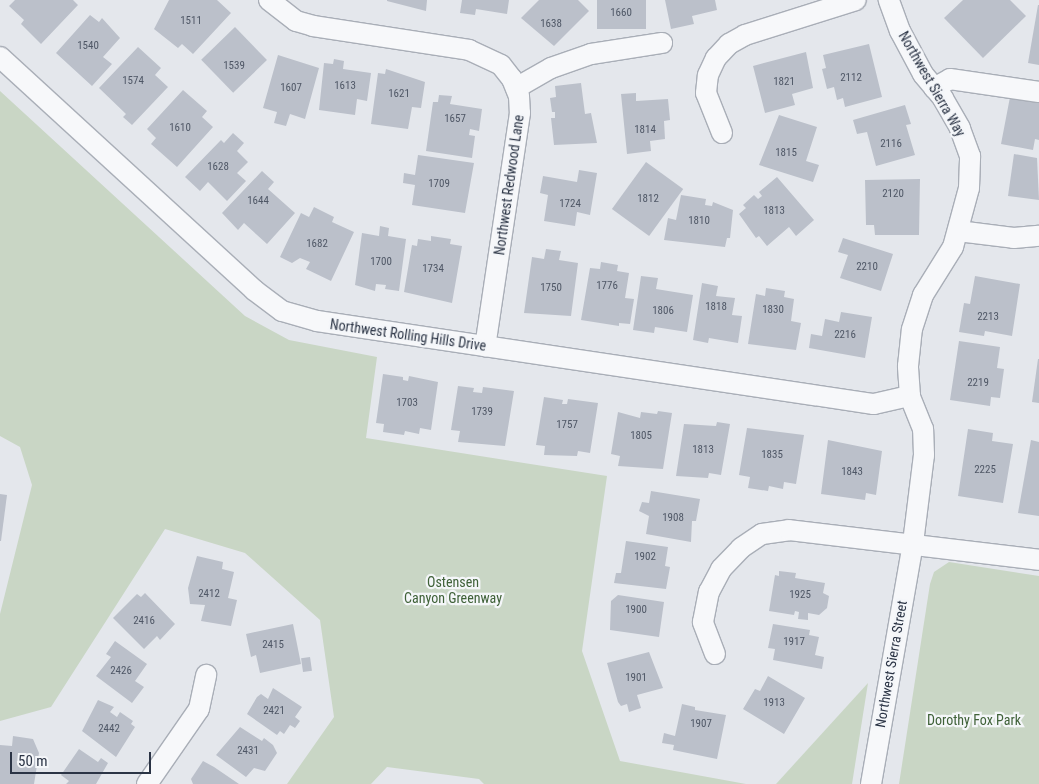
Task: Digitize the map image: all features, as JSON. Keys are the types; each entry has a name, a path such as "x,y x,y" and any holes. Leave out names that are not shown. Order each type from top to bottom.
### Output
{"street":[{"name":"Northwest Redwood Lane","path":"269,0 296,21 313,26 469,50 486,55 501,65 516,88 520,113 485,346"},
{"path":"722,133 706,93 712,66 729,44 745,35 856,0"},
{"name":"Northwest Sierra Way","path":"889,0 900,31 923,74 960,128 970,156 969,188 958,231 923,295 912,329 908,366 910,396 923,429 924,455 913,543"},
{"path":"516,88 551,68 591,54 662,42"},
{"name":"Northwest Rolling Hills Drive","path":"0,57 254,290 282,311 317,321 874,404 910,396"},
{"path":"934,88 950,79 1039,92"},
{"path":"958,231 1014,238 1039,236"},
{"path":"1014,238 1039,249"},
{"path":"715,654 703,622 709,592 721,569 741,548 762,534 789,530 913,543 1039,560"},
{"name":"Northwest Sierra Street","path":"871,784 913,543"},
{"path":"147,784 199,709 206,675"}],"green space":[{"name":"Ostensen Canyon Greenway","path":"0,91 245,316 289,340 377,357 366,438 607,476 582,651 620,761 746,784 484,784 479,779 387,767 371,784 287,784 334,717 320,620 245,553 165,529 51,707 0,721 0,614 32,485 20,447 0,436"},
{"name":"Dorothy Fox Park","path":"949,562 1039,576 1039,784 899,784 930,584 934,572"},
{"path":"868,683 852,784 776,784"}],"building":[{"path":"15,0 73,0 78,5 41,44 21,24 24,20 9,6"},
{"path":"169,0 217,0 231,13 193,54 182,44 178,48 154,29"},
{"path":"387,0 427,0 426,11 387,1"},
{"path":"462,0 509,0 507,14 476,9 475,15 460,13"},
{"path":"539,0 578,0 589,11 554,46 521,18"},
{"path":"597,0 646,0 646,29 597,29"},
{"path":"665,0 715,0 717,10 692,16 694,24 671,29"},
{"path":"963,0 1010,0 1026,16 983,58 944,18"},
{"path":"1039,5 1039,65 1028,63"},
{"path":"90,15 99,22 102,18 120,38 103,57 112,64 92,86 56,53"},
{"path":"235,27 267,60 233,93 201,60"},
{"path":"869,44 882,97 845,107 843,98 837,100 834,87 827,89 822,69 826,68 823,55"},
{"path":"138,47 161,68 155,75 168,87 132,125 123,117 126,114 99,88"},
{"path":"806,52 813,88 792,94 795,105 765,113 753,66"},
{"path":"278,55 319,68 305,119 290,114 286,126 274,123 277,112 263,108"},
{"path":"334,59 344,61 343,69 371,73 367,101 357,99 355,115 319,110 324,63 333,64"},
{"path":"386,69 425,82 421,108 412,107 408,129 371,124 378,73 385,74"},
{"path":"581,83 585,114 591,113 597,143 554,145 551,118 555,118 555,112 552,112 550,98 556,97 555,86"},
{"path":"183,90 207,111 202,117 213,127 177,167 151,144 156,138 147,129"},
{"path":"636,93 636,101 668,99 670,120 664,121 665,139 650,141 651,151 627,154 621,94"},
{"path":"439,95 452,96 450,104 482,109 479,131 470,129 469,135 475,136 472,158 426,151 433,102 438,102"},
{"path":"1010,97 1039,102 1039,140 1035,139 1033,150 1001,144"},
{"path":"905,105 911,124 906,125 915,155 876,166 867,132 857,134 853,120"},
{"path":"779,115 817,127 806,161 819,165 813,182 759,165"},
{"path":"233,133 244,143 237,151 248,162 237,173 246,181 227,201 208,182 200,191 185,177 221,140 224,143"},
{"path":"1014,154 1037,158 1039,200 1008,196"},
{"path":"418,155 474,163 465,213 412,205 415,185 403,183 404,173 415,175"},
{"path":"646,162 683,189 649,236 612,209"},
{"path":"579,170 597,173 590,215 577,212 575,226 544,221 548,195 540,193 543,176 577,182"},
{"path":"262,171 274,182 268,189 295,213 267,244 244,223 238,230 222,213"},
{"path":"777,177 814,220 796,236 789,227 767,246 759,236 756,238 739,214 746,208 743,205 754,195 758,199 762,196 759,192"},
{"path":"920,179 919,235 875,235 874,225 866,225 865,180"},
{"path":"681,195 706,199 705,205 712,206 713,202 733,210 730,238 727,238 725,247 664,240 668,218 676,220"},
{"path":"314,207 334,217 332,222 354,232 331,281 306,269 310,262 300,258 292,263 280,257 301,213 309,217"},
{"path":"380,226 389,228 388,236 406,239 399,291 385,289 386,285 376,284 375,291 355,285 362,233 379,236"},
{"path":"431,236 451,239 450,244 462,246 452,303 404,292 412,245 417,246 418,239 431,241"},
{"path":"843,238 893,254 881,291 840,278 848,255 838,252"},
{"path":"546,249 561,251 559,260 578,263 571,316 524,313 532,257 544,259"},
{"path":"601,262 618,265 617,271 629,273 625,298 634,299 630,324 619,323 619,326 581,320 590,268 600,269"},
{"path":"641,276 658,278 656,289 693,295 687,332 655,327 654,333 633,330"},
{"path":"975,276 1020,284 1012,336 985,331 984,336 959,332 964,303 970,304"},
{"path":"702,283 718,286 716,296 735,298 732,315 742,316 738,343 709,338 708,343 693,340"},
{"path":"766,288 785,291 784,297 794,299 791,321 801,323 796,350 748,344 756,294 765,296"},
{"path":"841,312 872,317 865,358 809,348 811,334 822,336 825,319 839,322"},
{"path":"959,341 1000,347 997,368 1004,369 1000,398 991,397 990,406 950,400"},
{"path":"1039,359 1039,403 1032,402"},
{"path":"383,374 403,377 403,380 408,381 409,376 438,382 431,430 420,428 419,434 405,431 404,435 383,432 384,424 376,423"},
{"path":"458,386 474,388 473,392 482,393 483,387 514,391 505,446 458,442 460,431 451,430"},
{"path":"544,397 563,400 562,404 567,404 568,399 598,403 590,453 578,451 577,456 544,455 545,446 536,445"},
{"path":"658,411 672,413 663,469 618,466 620,456 611,454 618,412 640,418 641,412 657,414"},
{"path":"717,422 730,424 721,475 709,473 708,478 676,476 684,424 716,426"},
{"path":"747,428 804,435 796,484 784,482 783,489 769,486 768,491 748,488 750,477 739,475"},
{"path":"968,429 993,433 992,441 1013,444 1003,503 958,496"},
{"path":"828,440 882,451 876,495 866,493 865,500 821,494"},
{"path":"1031,440 1039,442 1039,516 1018,513"},
{"path":"651,491 700,499 696,521 692,521 691,542 646,534 649,516 639,511 642,502 649,503"},
{"path":"0,494 7,495 1,541 0,541"},
{"path":"626,541 668,547 665,566 670,567 666,589 614,583 616,573 621,573"},
{"path":"197,556 223,562 222,569 234,572 228,598 237,600 231,626 201,621 205,605 190,604 188,588"},
{"path":"779,571 796,573 795,578 825,583 823,593 829,596 827,608 819,615 808,613 808,620 798,619 799,612 795,611 794,615 769,611 775,575 779,576"},
{"path":"145,593 175,624 160,640 157,636 144,649 113,618 137,594 141,597"},
{"path":"618,595 664,602 659,637 610,630 611,601"},
{"path":"293,624 301,664 260,673 256,655 251,657 246,634"},
{"path":"773,624 810,630 809,635 819,637 815,655 824,657 822,669 773,660 775,649 768,648"},
{"path":"115,641 147,664 135,681 144,687 132,703 96,676 111,657 106,654"},
{"path":"649,652 663,688 637,695 641,708 629,712 627,704 621,706 618,702 607,663"},
{"path":"310,657 312,671 303,672 301,658"},
{"path":"768,676 805,698 784,734 743,709 755,689 760,691"},
{"path":"273,688 302,707 295,717 300,721 295,728 290,725 284,734 280,731 277,735 247,714 257,697 261,694 268,699"},
{"path":"98,700 114,707 110,712 117,717 120,712 133,721 131,724 135,727 116,757 82,731"},
{"path":"682,704 695,707 695,710 726,715 717,759 673,750 674,745 662,743 664,733 675,736"},
{"path":"240,727 262,741 264,738 273,745 277,753 265,771 254,768 246,777 216,755"},
{"path":"13,736 33,739 39,753 34,784 0,784 0,745 12,746"},
{"path":"79,749 98,762 101,758 108,763 96,784 66,784 69,781 61,775"},
{"path":"203,761 239,784 193,784 191,779"}]}
